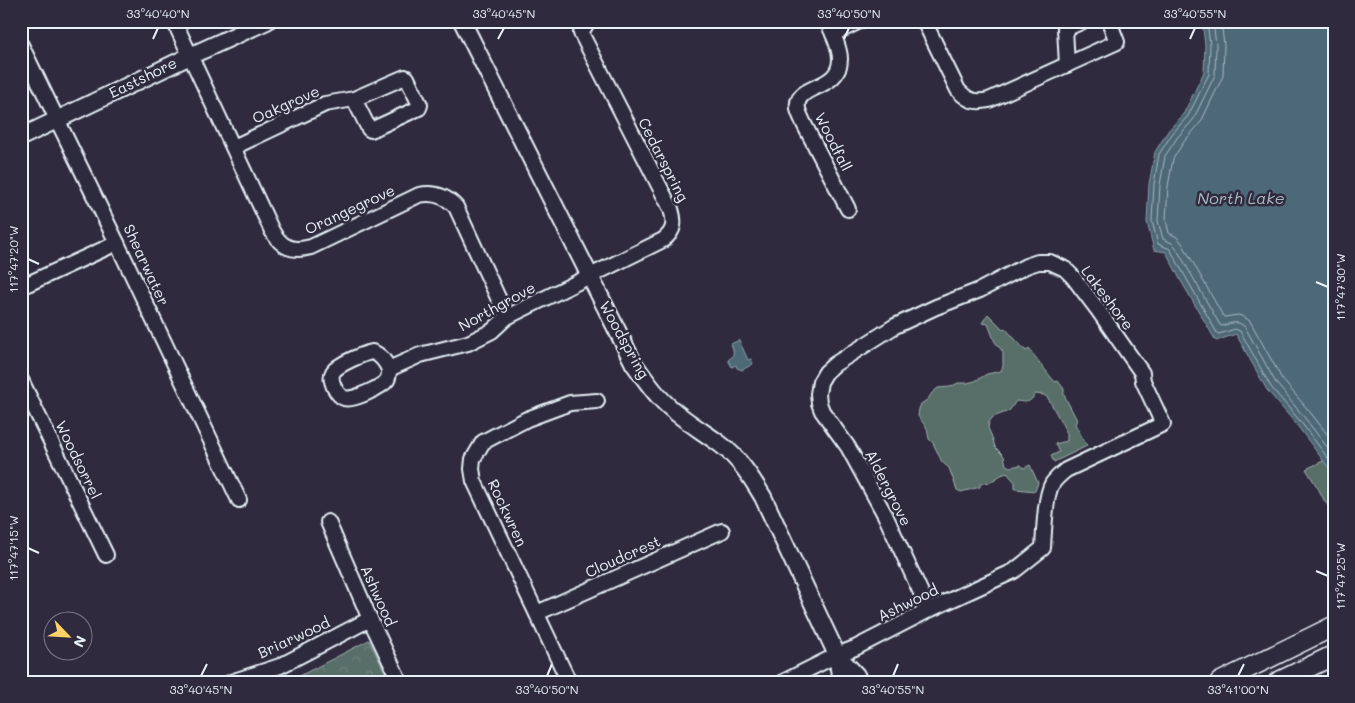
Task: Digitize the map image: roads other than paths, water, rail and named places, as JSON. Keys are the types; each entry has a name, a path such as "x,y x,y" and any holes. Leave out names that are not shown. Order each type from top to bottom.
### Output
{"main road":[{"path":"1220,682 1334,626"},
{"path":"1278,682 1334,655"}],"street":[{"name":"Orangegrove","path":"174,21 278,241 293,249 301,250 311,247 419,195 437,194 456,207 507,317"},
{"name":"Eastshore","path":"21,137 266,21"},
{"name":"Woodspring","path":"462,21 629,355 662,401 691,424 722,444 739,461 752,479 763,497 837,655 856,675 859,682"},
{"name":"Cedarspring","path":"588,21 581,33 671,209 675,224 669,236 663,240 590,276"},
{"path":"830,27 860,21"},
{"path":"924,21 958,90 963,96 978,102 989,100 1117,42 1109,21"},
{"path":"1066,66 1065,30 1084,21"},
{"name":"Woodfall","path":"830,27 840,57 839,68 836,75 830,81 808,91 802,96 798,103 798,110 848,209"},
{"name":"Shearwater","path":"21,45 239,500"},
{"name":"Oakgrove","path":"234,147 325,104 354,100 405,77 420,105 419,108 371,130 354,100"},
{"path":"21,287 117,243"},
{"name":"Lakeshore","path":"820,382 826,372 835,364 895,326 936,307 980,290 1026,266 1038,262 1054,263 1065,269 1098,310 1142,374 1143,381 1163,424 1066,470 1057,477 1051,485 1048,494 1043,548"},
{"name":"Northgrove","path":"389,369 425,354 468,343 492,332 507,317 590,276"},
{"name":"Woodsorrel","path":"21,380 106,555"},
{"name":"Aldergrove","path":"820,382 818,394 822,411 848,447 885,515 929,610"},
{"name":"Rockwren","path":"569,682 474,481 472,459 482,442 527,420 570,403 597,401"},
{"name":"Ashwood","path":"328,522 370,619 400,682"},
{"name":"Cloudcrest","path":"537,613 722,531"},
{"name":"Ashwood","path":"784,682 929,610 1014,571 1043,548"},
{"name":"Briarwood","path":"231,682 280,666 370,619"},
{"name":"Woodspring","path":"837,655 840,682"}],"water":[{"name":"North Lake","path":"1202,21 1334,21 1334,475 1296,424 1267,390 1236,334 1216,341 1166,252 1154,250 1147,222 1149,184 1155,152 1168,131 1184,113 1204,72 1205,45"},
{"path":"739,340 748,360 751,359 753,364 742,370 737,368 736,365 732,367 728,360 732,357 733,353 731,344"}]}
